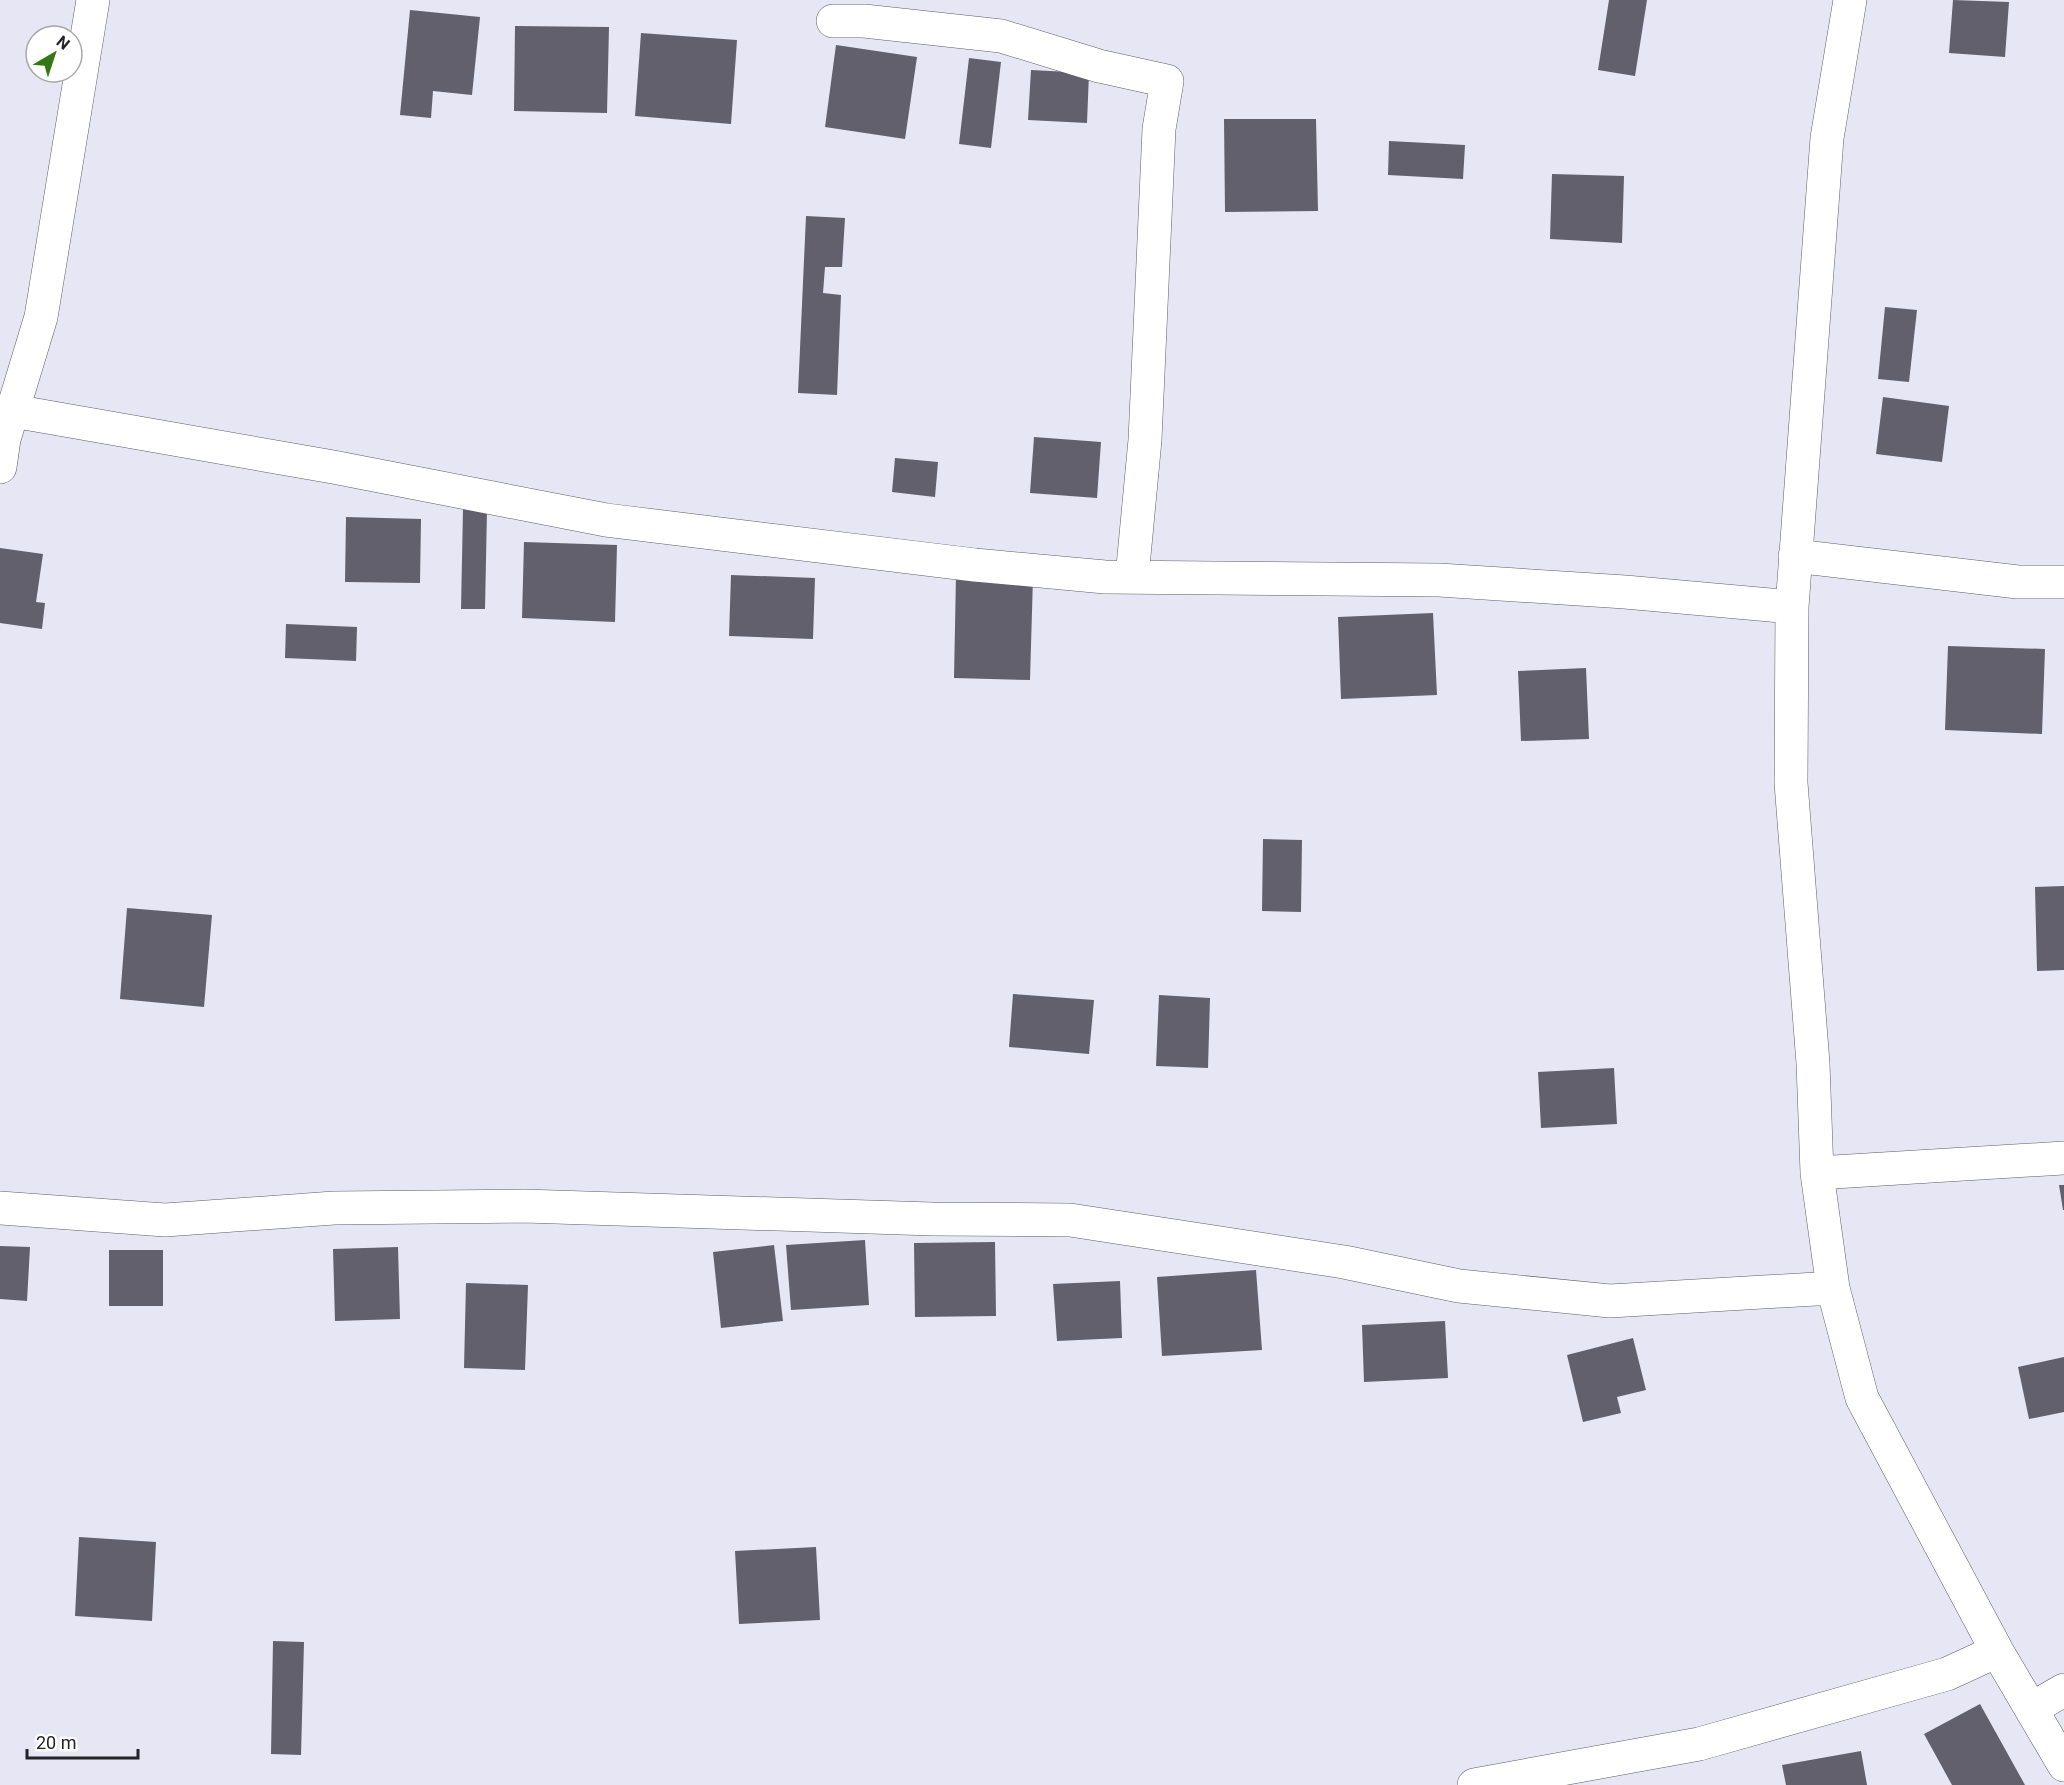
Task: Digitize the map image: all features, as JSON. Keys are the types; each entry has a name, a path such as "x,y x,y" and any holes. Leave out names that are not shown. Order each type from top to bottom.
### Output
{"street":[{"path":"0,467 6,411 41,317 93,0"},
{"path":"1850,0 1827,138 1792,607 1791,783 1813,1063 1817,1173 1833,1288 1862,1398 1997,1651 2064,1765"},
{"path":"833,21 864,21 1001,36 1099,66 1167,81 1159,129 1145,441 1132,577"},
{"path":"6,411 333,467 606,520 975,565 1105,577 1439,580 1792,607"},
{"path":"1795,556 2018,582 2064,582"},
{"path":"1817,1173 2064,1158"},
{"path":"0,1208 165,1220 334,1208 524,1206 932,1219 1070,1220 1344,1262 1459,1286 1610,1302 1833,1288"},
{"path":"1474,1785 1699,1744 1947,1674 1997,1651"},
{"path":"2031,1709 2064,1690"}],"building":[{"path":"1609,0 1647,0 1635,76 1598,70"},
{"path":"1953,0 2009,2 2005,57 1949,53"},
{"path":"410,10 480,17 472,95 433,91 431,118 400,115"},
{"path":"515,26 609,27 607,113 514,111"},
{"path":"641,33 737,40 731,124 635,116"},
{"path":"836,45 917,57 905,139 825,127"},
{"path":"969,58 1001,62 991,148 959,144"},
{"path":"1031,70 1089,73 1087,123 1028,120"},
{"path":"1224,119 1316,119 1318,211 1225,212"},
{"path":"1389,141 1465,145 1463,179 1388,175"},
{"path":"1552,174 1624,176 1622,243 1550,239"},
{"path":"806,216 845,218 842,267 825,267 823,293 841,295 837,395 798,393"},
{"path":"1885,307 1917,310 1909,382 1878,379"},
{"path":"1883,397 1949,406 1942,462 1876,454"},
{"path":"1034,437 1101,442 1097,498 1030,493"},
{"path":"895,458 938,462 935,497 892,492"},
{"path":"463,509 487,510 485,609 461,609"},
{"path":"346,517 421,519 420,583 345,582"},
{"path":"524,542 617,545 615,622 522,618"},
{"path":"0,548 43,554 36,602 45,603 42,629 0,623"},
{"path":"731,575 815,578 813,639 729,636"},
{"path":"956,575 1033,577 1030,680 954,678"},
{"path":"1433,613 1437,695 1341,699 1338,617"},
{"path":"286,624 357,627 356,661 285,658"},
{"path":"1948,646 2045,649 2042,734 1945,730"},
{"path":"1586,668 1589,739 1521,741 1518,671"},
{"path":"1263,839 1302,840 1301,912 1262,911"},
{"path":"2064,886 2064,970 2037,971 2035,887"},
{"path":"127,908 212,915 204,1007 120,999"},
{"path":"1013,994 1094,1000 1089,1054 1009,1047"},
{"path":"1159,995 1210,998 1208,1068 1156,1066"},
{"path":"1614,1068 1617,1124 1541,1128 1538,1072"},
{"path":"2059,1185 2064,1185 2064,1210 2063,1210"},
{"path":"865,1240 869,1305 791,1310 786,1245"},
{"path":"995,1242 996,1316 915,1317 914,1243"},
{"path":"774,1245 783,1321 721,1328 713,1252"},
{"path":"0,1246 30,1247 27,1301 0,1299"},
{"path":"398,1247 400,1319 335,1321 333,1249"},
{"path":"109,1250 163,1250 163,1306 109,1306"},
{"path":"1256,1270 1262,1350 1162,1356 1157,1277"},
{"path":"1120,1281 1122,1338 1057,1341 1053,1284"},
{"path":"466,1283 528,1285 525,1370 464,1368"},
{"path":"1445,1321 1448,1378 1364,1382 1362,1325"},
{"path":"1633,1338 1646,1390 1617,1397 1621,1413 1583,1422 1567,1355"},
{"path":"2064,1357 2064,1412 2029,1419 2018,1367"},
{"path":"79,1537 156,1542 152,1621 75,1616"},
{"path":"816,1547 820,1620 739,1624 735,1551"},
{"path":"273,1641 304,1642 301,1755 271,1754"},
{"path":"1980,1704 2025,1785 1952,1785 1924,1734"},
{"path":"1861,1751 1867,1785 1786,1785 1782,1765"}]}
